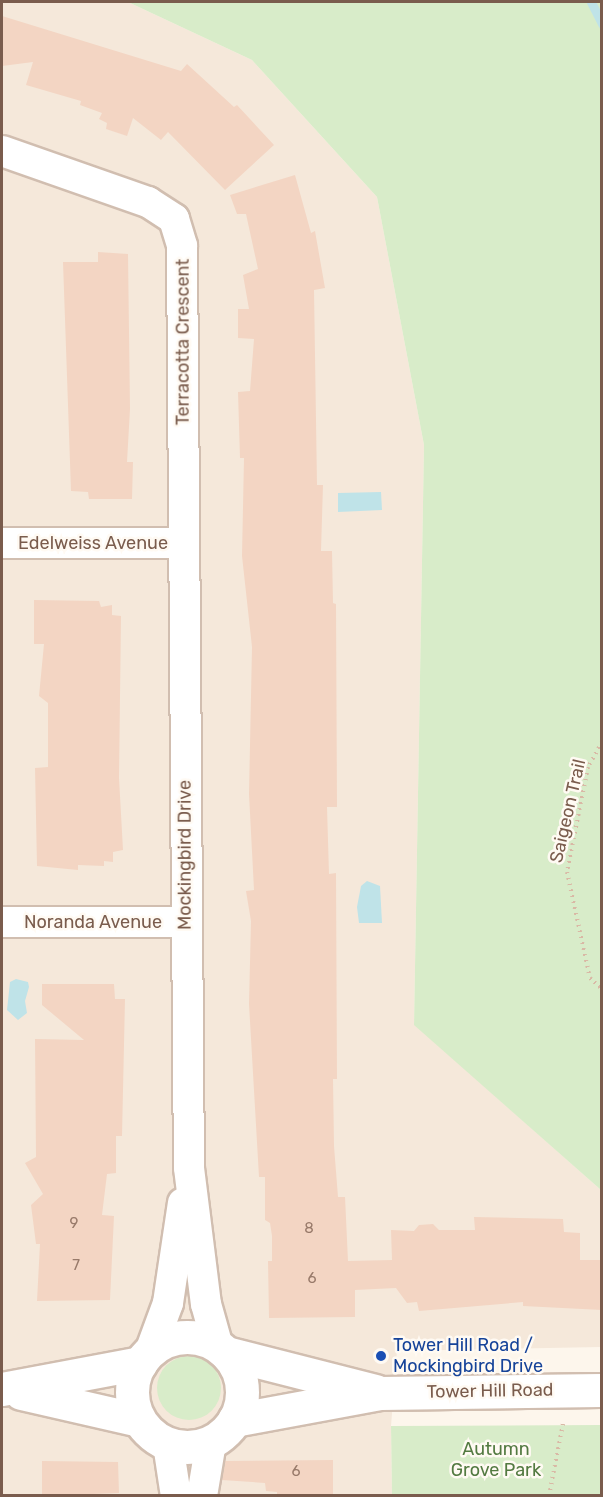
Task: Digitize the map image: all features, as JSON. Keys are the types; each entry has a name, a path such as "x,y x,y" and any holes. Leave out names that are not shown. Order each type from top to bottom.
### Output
{"street":[{"name":"Terracotta Crescent","path":"2,151 148,202 174,219 182,246 184,543"},
{"name":"Edelweiss Avenue","path":"2,543 184,543"},
{"name":"Mockingbird Drive","path":"184,543 185,922 189,1168 206,1304 222,1350"},
{"name":"Noranda Avenue","path":"2,922 185,922"},
{"name":"Mockingbird Drive","path":"146,1357 168,1303 189,1168"},
{"path":"2,1390 146,1357 166,1342 183,1338 202,1339 222,1350 242,1385 241,1404 223,1431 202,1496"},
{"name":"Tower Hill Road","path":"222,1350 379,1393"},
{"path":"139,1420 132,1385 146,1357"},
{"path":"2,1390 139,1420 168,1444 197,1446 223,1431"},
{"name":"Tower Hill Road","path":"223,1431 379,1393 602,1390"},
{"path":"168,1444 176,1496"}],"path":[{"name":"Saigeon Trail","path":"602,742 588,767 567,872 590,978 602,989"},
{"path":"549,1496 563,1423"}],"shaded area":[{"path":"2,2 128,2 252,60 377,197 424,445 414,1024 601,1190 601,1347 397,1351 391,1426 392,1495 2,1496"}],"green space":[{"path":"128,2 601,2 601,1190 414,1025 424,445 377,197 252,60"},
{"path":"183,1356 195,1356 212,1365 219,1376 221,1388 219,1400 212,1411 195,1420 183,1420 171,1415 162,1406 157,1394 157,1382 162,1370 171,1361"},
{"name":"Autumn Grove Park","path":"601,1425 601,1495 392,1495 391,1426"}],"water":[{"path":"381,492 382,510 338,512 338,493"},
{"path":"367,881 380,886 382,923 359,923 357,907 361,886"},
{"path":"16,979 28,982 29,987 25,1001 27,1013 18,1020 7,1010 10,982"}],"building":[{"path":"2,16 181,71 187,64 234,107 237,105 274,145 225,190 168,132 161,140 133,118 127,136 106,129 107,123 99,119 102,113 80,105 81,101 26,85 33,62 2,66"},
{"path":"295,175 311,233 315,231 325,288 314,290 317,485 323,485 321,551 332,551 333,603 336,604 337,807 327,807 329,874 336,873 337,1079 333,1079 334,1146 338,1197 345,1197 348,1261 392,1260 391,1230 414,1231 419,1225 433,1224 439,1230 475,1230 474,1217 563,1219 564,1232 580,1233 580,1260 602,1260 602,1310 523,1306 523,1302 419,1311 417,1302 407,1303 396,1288 355,1290 355,1317 269,1318 268,1261 272,1261 272,1236 270,1223 265,1220 265,1177 259,1177 249,1004 251,921 246,891 254,890 249,794 252,647 242,556 244,458 240,458 238,392 250,391 254,339 238,338 238,309 249,309 243,275 258,269 246,214 237,214 230,195"},
{"path":"98,252 128,254 130,409 127,462 133,462 132,499 89,499 88,492 71,491 63,262 98,262"},
{"path":"34,600 99,601 101,607 112,605 112,615 121,616 119,778 123,850 113,852 113,862 104,861 104,866 78,865 78,870 37,866 35,768 48,767 48,703 39,696 44,644 34,644"},
{"path":"42,984 114,984 115,999 125,999 122,1136 116,1136 116,1173 107,1174 102,1215 114,1216 110,1300 37,1301 40,1244 36,1244 31,1205 43,1194 25,1163 36,1157 35,1039 84,1040 42,1005"},
{"path":"333,1460 333,1496 277,1496 277,1492 266,1491 265,1483 222,1480 225,1461"},
{"path":"42,1461 118,1462 119,1493 42,1496"}],"waterway":[{"path":"591,2 602,24"}],"place":[{"name":"Tower Hill Road / Mockingbird Drive","path":"381,1356"}]}
